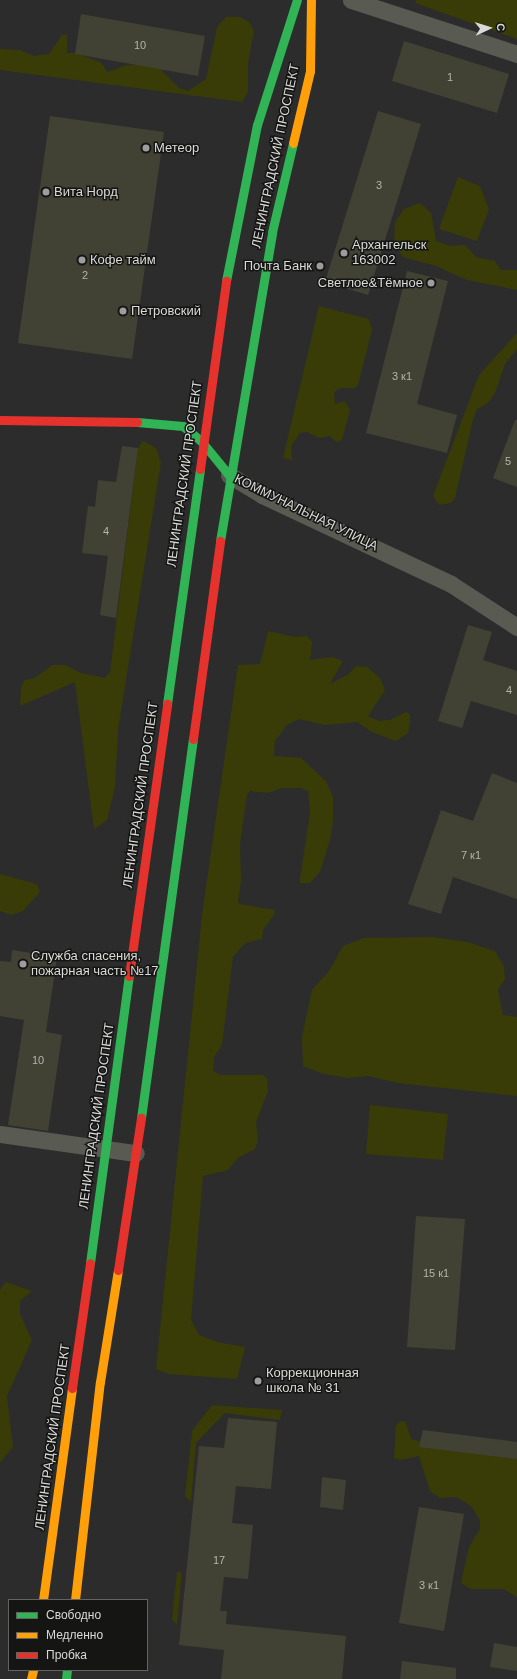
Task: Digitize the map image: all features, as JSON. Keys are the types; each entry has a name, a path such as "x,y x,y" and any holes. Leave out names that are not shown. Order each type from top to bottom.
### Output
{"main road":[{"name":"ЛЕНИНГРАДСКИЙ ПРОСПЕКТ","path":"43,1599 106,1148 132,984 202,442 228,265 255,133 297,0"},
{"name":"ЛЕНИНГРАДСКИЙ ПРОСПЕКТ","path":"75,1599 100,1382 136,1152 154,986 229,476 272,232 310,71 311,0"},
{"name":"КОММУНАЛЬНАЯ УЛИЦА","path":"0,420 162,422 183,426 202,442 229,476"}],"street":[{"path":"351,0 517,54"},
{"name":"КОММУНАЛЬНАЯ УЛИЦА","path":"229,476 262,495 450,584 517,627"},
{"path":"0,1134 136,1152"}],"shaded area":[{"path":"416,0 517,0 517,39 415,3"},
{"path":"226,17 240,17 249,22 254,31 248,63 248,92 242,102 0,70 0,49 20,50 34,56 49,54 62,35 67,35 67,53 76,53 102,63 107,72 127,65 145,65 160,69 179,88 188,91 206,79 217,27"},
{"path":"458,177 480,186 489,209 477,241 439,229"},
{"path":"420,203 431,213 436,241 450,246 465,245 476,257 495,261 501,270 517,270 517,290 467,280 436,266 403,257 394,243 395,222 404,209"},
{"path":"319,306 369,319 372,330 358,385 355,388 341,388 334,392 335,404 345,401 350,410 342,440 336,442 330,436 319,438 307,432 300,433 291,446 292,460 283,458"},
{"path":"517,333 517,349 505,364 495,393 488,403 477,409 473,420 455,498 451,503 439,505 433,496 479,375"},
{"path":"143,441 156,448 161,462 118,730 115,787 107,820 94,829 75,682 20,706 21,686 25,680 35,678 52,665 65,665 81,673 105,678 110,672 138,448"},
{"path":"268,631 295,637 307,636 312,642 310,660 332,657 343,661 330,684 349,674 356,666 367,667 380,678 385,690 368,716 379,721 390,720 406,712 410,714 410,723 408,733 396,741 372,732 357,722 325,725 299,719 287,725 275,741 274,756 301,758 326,781 333,797 333,822 330,840 320,872 310,883 300,883 310,812 308,791 301,788 282,788 268,793 250,791 247,795 240,844 241,881 238,901 240,904 275,910 274,915 263,930 262,939 245,943 233,957 222,1045 214,1057 213,1071 221,1075 263,1075 267,1078 268,1091 256,1122 258,1140 255,1149 238,1158 228,1170 203,1176 191,1320 199,1335 217,1342 245,1347 237,1379 168,1374 156,1369 202,915 238,665 260,664"},
{"path":"0,874 37,884 40,892 23,911 11,915 0,911"},
{"path":"433,937 467,942 495,951 504,967 505,979 498,990 503,1015 517,1017 517,1096 398,1083 368,1076 347,1078 321,1073 303,1066 302,1037 312,990 329,971 343,946 364,938"},
{"path":"370,1105 448,1114 443,1160 366,1154"},
{"path":"6,1282 32,1291 20,1301 20,1314 32,1340 7,1396 13,1447 0,1463 0,1290"},
{"path":"212,1405 282,1410 280,1420 225,1413 196,1443 191,1502 185,1496 192,1431"},
{"path":"405,1421 412,1440 517,1455 517,1597 504,1589 471,1589 461,1583 469,1547 480,1529 480,1520 471,1506 457,1497 440,1498 430,1491 419,1456 400,1460 394,1458 396,1426 399,1422"},
{"path":"177,1572 182,1572 177,1625 172,1619"}],"building":[{"path":"81,14 205,36 198,76 75,54"},
{"path":"404,41 509,74 497,113 392,81"},
{"path":"378,111 421,124 368,295 325,282"},
{"path":"50,116 164,132 132,359 18,343"},
{"path":"407,271 448,281 417,404 457,415 447,453 366,433"},
{"path":"515,420 517,420 517,487 493,478"},
{"path":"122,446 138,448 116,618 100,615 108,556 82,553 88,506 95,507 98,480 116,482"},
{"path":"468,625 492,632 483,660 517,671 517,715 471,701 462,728 438,721"},
{"path":"492,773 517,783 517,899 453,877 441,914 408,904 441,810 473,821"},
{"path":"12,950 57,957 46,1032 62,1035 48,1131 8,1125 24,1020 0,1016 0,961 11,962"},
{"path":"416,1216 465,1219 455,1350 407,1347"},
{"path":"228,1418 277,1422 271,1489 236,1486 232,1523 253,1525 248,1579 224,1577 220,1611 227,1611 226,1624 346,1636 342,1679 221,1679 224,1650 179,1645 199,1446 224,1448"},
{"path":"423,1430 517,1442 517,1459 419,1447"},
{"path":"322,1477 346,1480 343,1510 320,1507"},
{"path":"419,1507 464,1514 444,1631 399,1623"},
{"path":"494,1643 517,1647 517,1671 490,1667"},
{"path":"402,1661 456,1668 456,1679 400,1679"}],"traffic: fast":[{"path":"226,281 257,125 297,0"},
{"path":"220,541 272,232 293,143"},
{"path":"137,422 183,426 202,442 229,475"},
{"path":"167,704 200,469"},
{"path":"141,1118 193,739"},
{"path":"90,1263 129,976"},
{"path":"66,1679 67,1671"}],"traffic: slow":[{"path":"293,143 310,71 311,0"},
{"path":"75,1599 100,1382 118,1270"},
{"path":"43,1599 72,1388"},
{"path":"31,1679 33,1671"}],"traffic: jam":[{"path":"200,469 226,281"},
{"path":"0,420 137,422"},
{"path":"193,739 220,541"},
{"path":"129,976 167,704"},
{"path":"118,1270 141,1118"},
{"path":"72,1388 90,1263"}],"place":[{"name":"Метеор","path":"146,148"},
{"name":"Вита Норд","path":"46,192"},
{"name":"Архангельск 163002","path":"344,253"},
{"name":"Кофе тайм","path":"82,260"},
{"name":"Почта Банк","path":"320,266"},
{"name":"Светлое&Тёмное","path":"431,283"},
{"name":"Петровский","path":"123,311"},
{"name":"Служба спасения, пожарная часть №17","path":"23,964"},
{"name":"Коррекционная школа № 31","path":"258,1381"}]}
